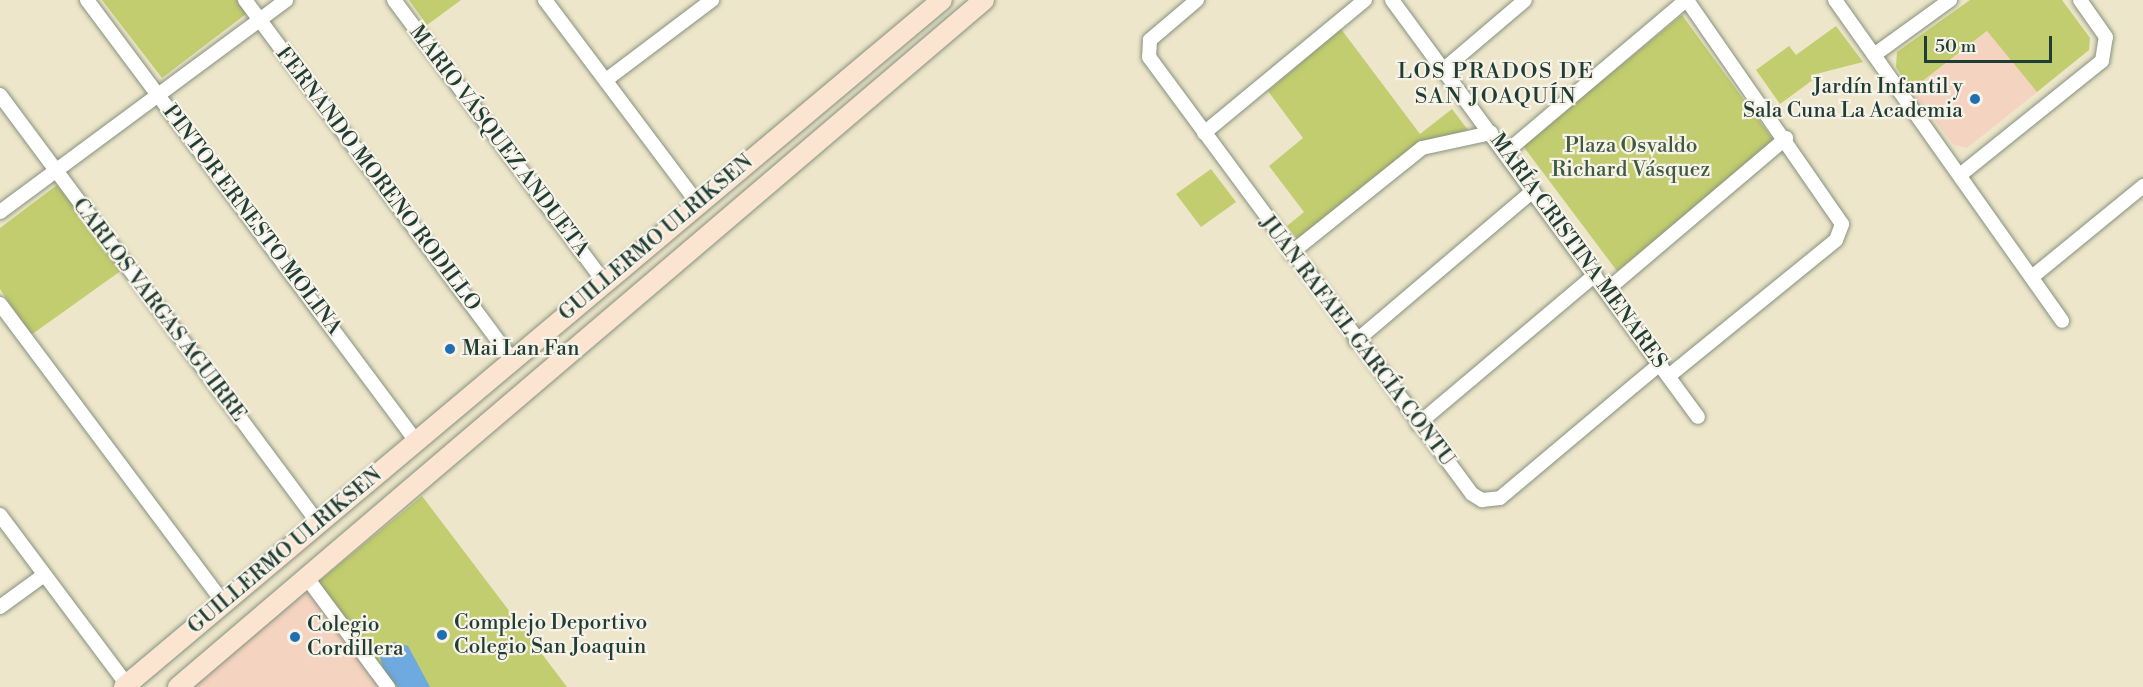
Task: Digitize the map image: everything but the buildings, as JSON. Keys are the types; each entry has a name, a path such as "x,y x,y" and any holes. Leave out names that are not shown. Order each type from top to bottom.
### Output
{"main road":[{"name":"GUILLERMO ULRIKSEN","path":"126,686 512,359 942,0"},
{"name":"GUILLERMO ULRIKSEN","path":"178,687 976,2"}],"street":[{"name":"PINTOR ERNESTO MOLINA","path":"87,0 416,441"},
{"name":"FERNANDO MORENO RODILLO","path":"244,0 512,359"},
{"path":"0,212 286,0"},
{"name":"MARIO VÁSQUEZ ANDUETA","path":"394,0 604,282"},
{"path":"545,0 698,204"},
{"path":"606,80 712,0"},
{"name":"JUAN RAFAEL GARCÍA CONTU","path":"1197,0 1150,40 1148,51 1291,253 1472,494 1494,500 1660,363"},
{"path":"1204,133 1365,0"},
{"name":"MARÍA CRISTINA MENARES","path":"1392,0 1670,375 1698,417"},
{"path":"1444,69 1526,0"},
{"path":"1505,153 1686,0 1839,212 1840,235 1670,375"},
{"path":"1835,0 2062,321"},
{"path":"1874,55 1950,0"},
{"path":"1960,175 2102,61 2106,37 2080,0"},
{"name":"CARLOS VARGAS AGUIRRE","path":"0,95 319,524"},
{"path":"1291,253 1422,148 1491,134"},
{"path":"1607,290 1786,138"},
{"path":"2031,277 2143,186"},
{"path":"1356,341 1533,191"},
{"path":"1418,424 1595,274"},
{"path":"0,304 223,602"},
{"path":"0,515 126,686"},
{"path":"0,607 44,575"},
{"path":"307,578 388,687"}],"shaded area":[{"path":"1988,31 2037,92 1967,148 1954,145 1911,90"},
{"name":"Colegio Cordillera","path":"306,586 382,687 187,687"}],"green space":[{"path":"102,0 237,0 246,14 162,78"},
{"path":"409,0 461,0 427,25"},
{"path":"1970,0 2062,0 2090,38 2089,50 2037,92 1987,31 1911,90 1896,67 1897,52"},
{"name":"Plaza Osvaldo Richard Vásquez","path":"1682,15 1774,141 1617,271 1523,146"},
{"path":"1836,26 1863,62 1812,75 1814,79 1780,104 1756,70 1789,46 1796,55"},
{"path":"1341,29 1420,134 1452,109 1468,130 1418,144 1297,239 1287,226 1304,212 1269,166 1303,138 1268,91"},
{"path":"1211,169 1236,202 1201,227 1176,194"},
{"path":"57,185 122,270 31,335 0,289 0,228"},
{"name":"Complejo Deportivo Colegio San Joaquin","path":"422,496 567,687 395,687 317,583"}],"water":[{"path":"394,642 408,646 430,687 398,687 384,673 379,652"}],"place":[{"name":"Jardín Infantil y Sala Cuna La Academia","path":"1975,99"},
{"name":"Mai Lan Fan","path":"450,349"},
{"name":"Complejo Deportivo Colegio San Joaquin","path":"442,635"},
{"name":"Colegio Cordillera","path":"295,637"}],"district":[{"name":"LOS PRADOS DE SAN JOAQUÍN","path":"1496,84"}]}
